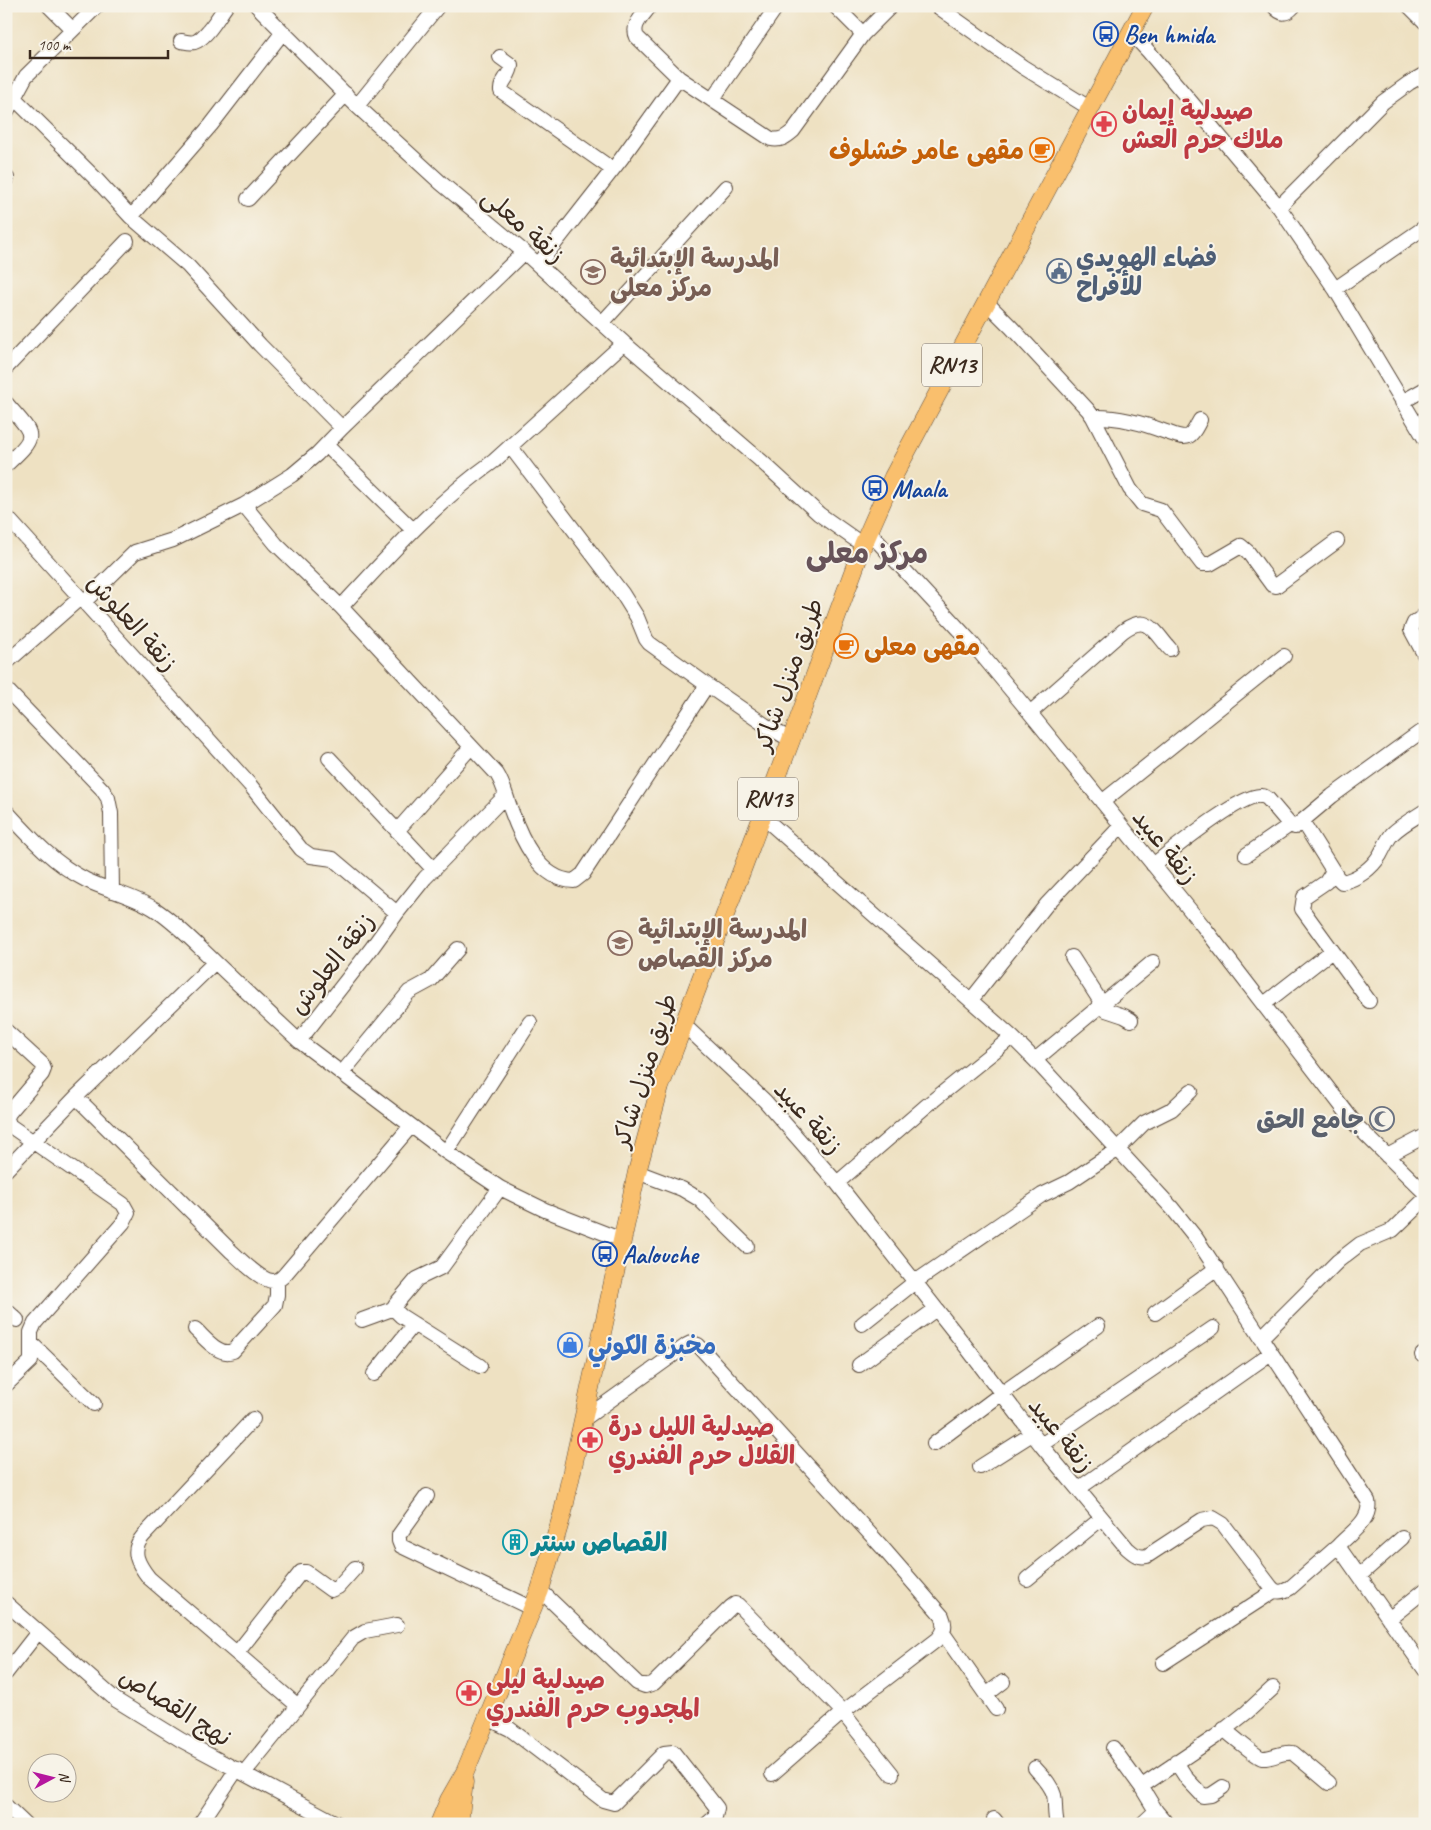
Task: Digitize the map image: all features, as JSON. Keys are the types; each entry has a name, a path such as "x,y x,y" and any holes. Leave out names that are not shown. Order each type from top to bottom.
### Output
{"main road":[{"name":"طريق منزل شاكر","path":"440,1824 449,1800 466,1772 540,1590 563,1512 637,1172 660,1087 792,740 865,538 893,477 1145,6"},
{"name":"طريق منزل شاكر","path":"459,1824 466,1772"}],"street":[{"path":"49,6 72,30"},
{"path":"6,113 10,94 97,6"},
{"path":"181,41 196,42 205,34 226,6"},
{"name":"زنقة معلى","path":"257,6 357,106 441,183 524,252 624,343 760,460 819,514 865,538"},
{"path":"357,106 438,6"},
{"path":"650,6 636,24 635,34 679,78 771,139 777,140 784,138 793,131 863,34 891,6"},
{"path":"712,100 777,6"},
{"path":"835,6 863,34"},
{"path":"937,6 1023,67 1091,109"},
{"path":"1274,6 1282,14 1289,12 1294,6"},
{"path":"1409,6 1425,22"},
{"path":"131,217 211,125 283,32"},
{"path":"1131,33 1279,207 1335,289 1425,439"},
{"path":"500,56 511,65 511,70 500,86 501,91 612,169"},
{"path":"1279,207 1383,102 1425,74"},
{"path":"538,265 679,78"},
{"path":"10,94 96,179 131,217 188,266 260,346 342,428"},
{"path":"248,199 346,94"},
{"path":"602,323 726,187"},
{"path":"1335,289 1425,227"},
{"path":"6,368 128,241"},
{"path":"6,663 82,600 135,552 173,540 244,504 292,475 524,252"},
{"path":"986,302 1070,390 1093,417 1130,489 1142,504 1161,510 1202,564 1210,564 1241,546 1248,552 1272,585 1276,586 1337,541"},
{"path":"341,607 412,529 510,446 624,343"},
{"path":"1402,402 1425,389"},
{"path":"6,403 27,427 30,440 26,447 6,465"},
{"path":"1093,417 1107,416 1146,424 1187,437 1200,420"},
{"path":"326,444 412,529"},
{"path":"510,446 622,592 637,617 647,642 706,685 792,740"},
{"path":"244,504 276,544 341,607 497,774 503,784 518,827 530,852 554,876 565,881 574,881 583,874 706,685"},
{"name":"زنقة العلوش","path":"6,516 250,785 301,849 311,856 333,859 397,913 299,1040 446,1152 500,1188 545,1210 622,1240"},
{"name":"زنقة عبيد","path":"865,538 971,642 1264,1004 1357,1126 1425,1193"},
{"path":"1425,615 1414,623 1412,630 1425,656"},
{"path":"1030,713 1135,623 1140,622 1149,626 1170,649"},
{"path":"1102,802 1284,656"},
{"path":"6,689 102,789 108,798 112,813 112,891"},
{"path":"1246,855 1296,823 1419,733"},
{"path":"397,831 471,747"},
{"path":"329,758 434,870"},
{"path":"397,913 434,870 506,795"},
{"path":"1153,865 1210,821 1242,802 1259,795 1268,799 1296,823 1342,882 1355,878 1366,870 1380,856 1387,841 1394,832 1425,811"},
{"path":"6,811 55,861 88,881 156,910 299,1040"},
{"path":"762,816 1012,1037 1182,1220 1217,1268 1368,1501 1367,1517 1338,1546 1290,1588 1281,1592 1274,1591 1162,1663"},
{"path":"971,1000 1047,904 1121,826"},
{"path":"1333,871 1326,882 1304,898 1302,909 1369,1001"},
{"path":"342,1074 409,992 431,980 458,948"},
{"path":"1264,1004 1332,951"},
{"path":"1072,957 1101,1004 1108,1011 1131,1020"},
{"path":"6,1170 76,1097 214,962"},
{"path":"1035,1060 1153,962"},
{"path":"446,1152 530,1022"},
{"name":"زنقة عبيد","path":"683,1024 765,1100 837,1183 1041,1446 1127,1548 1135,1555 1141,1557 1153,1553 1202,1520 1208,1518 1218,1520 1274,1591"},
{"path":"6,1031 44,1066 42,1074 8,1113 9,1125 123,1204 128,1213 123,1222 35,1323 31,1332 31,1361 6,1385"},
{"path":"837,1183 932,1101 1012,1037"},
{"path":"862,1324 915,1282 1042,1195 1069,1182 1117,1150 1144,1123 1172,1109 1191,1091"},
{"path":"76,1097 243,1262 268,1280 277,1281"},
{"path":"196,1328 218,1350 228,1353 233,1352 273,1308 276,1300 277,1281 286,1273 411,1126"},
{"path":"1387,1156 1425,1136"},
{"path":"637,1172 682,1189 699,1200 746,1246"},
{"path":"395,1308 396,1303 417,1279 442,1267 500,1188"},
{"path":"1261,1338 1338,1261 1360,1244 1393,1230 1425,1199"},
{"path":"1155,1313 1217,1268"},
{"path":"362,1320 395,1308"},
{"path":"395,1308 401,1316 480,1366"},
{"path":"860,1365 936,1309"},
{"path":"6,1310 18,1320"},
{"path":"374,1374 414,1324"},
{"path":"934,1444 1098,1326"},
{"path":"1041,1446 1213,1328"},
{"path":"31,1343 94,1404"},
{"path":"584,1419 687,1345 691,1343 698,1345 940,1612 944,1622 943,1633 933,1644 843,1713 772,1774"},
{"path":"1078,1488 1271,1353"},
{"path":"253,1419 143,1536 138,1542 136,1551 141,1568 149,1578 298,1706"},
{"path":"980,1467 1032,1434"},
{"path":"427,1496 399,1535 398,1541 401,1546 533,1609"},
{"path":"1027,1580 1102,1518"},
{"path":"1359,1576 1402,1538"},
{"path":"1338,1546 1425,1670"},
{"path":"238,1653 301,1572 306,1572 331,1590 338,1587 355,1568"},
{"path":"540,1590 637,1683 645,1686 654,1683 732,1605 738,1605 843,1713 892,1774"},
{"path":"1389,1619 1425,1590"},
{"name":"نهج القصاص","path":"6,1604 116,1700 181,1740 240,1771 320,1820 338,1824"},
{"path":"200,1824 240,1771 298,1706 353,1638 365,1631 397,1625"},
{"path":"6,1673 38,1632"},
{"path":"943,1633 996,1709"},
{"path":"986,1695 1003,1682"},
{"path":"1142,1788 1149,1780 1248,1712 1273,1688"},
{"path":"487,1718 510,1728 603,1800 614,1803 664,1754 673,1752 717,1808 714,1817 707,1824"},
{"path":"1224,1729 1262,1758 1286,1752 1292,1753 1329,1784"},
{"path":"1113,1748 1167,1824"},
{"path":"1176,1762 1187,1779 1203,1796 1211,1795 1223,1787"},
{"path":"1035,1768 1054,1794 1057,1824"},
{"path":"6,1806 25,1824"},
{"path":"1142,1824 1156,1811"}],"place":[{"name":"Ben hmida","path":"1106,34"},
{"name":"صيدلية إيمان ملاك حرم العش","path":"1104,124"},
{"name":"مقهى عامر خشلوف","path":"1042,150"},
{"name":"فضاء الهويدي للأفراح","path":"1059,271"},
{"name":"المدرسة الإبتدائية مركز معلى","path":"593,272"},
{"name":"Maala","path":"875,488"},
{"name":"مقهى معلى","path":"846,646"},
{"name":"المدرسة الإبتدائية مركز القصاص","path":"620,943"},
{"name":"جامع الحق","path":"1382,1119"},
{"name":"Aalouche","path":"605,1254"},
{"name":"مخبزة الكوني","path":"570,1345"},
{"name":"صيدلية الليل درة القلال حرم الفندري","path":"590,1440"},
{"name":"القصاص سنتر","path":"515,1542"},
{"name":"صيدلية ليلى المجدوب حرم الفندري","path":"469,1693"}],"district":[{"name":"مركز معلى","path":"867,553"}]}
